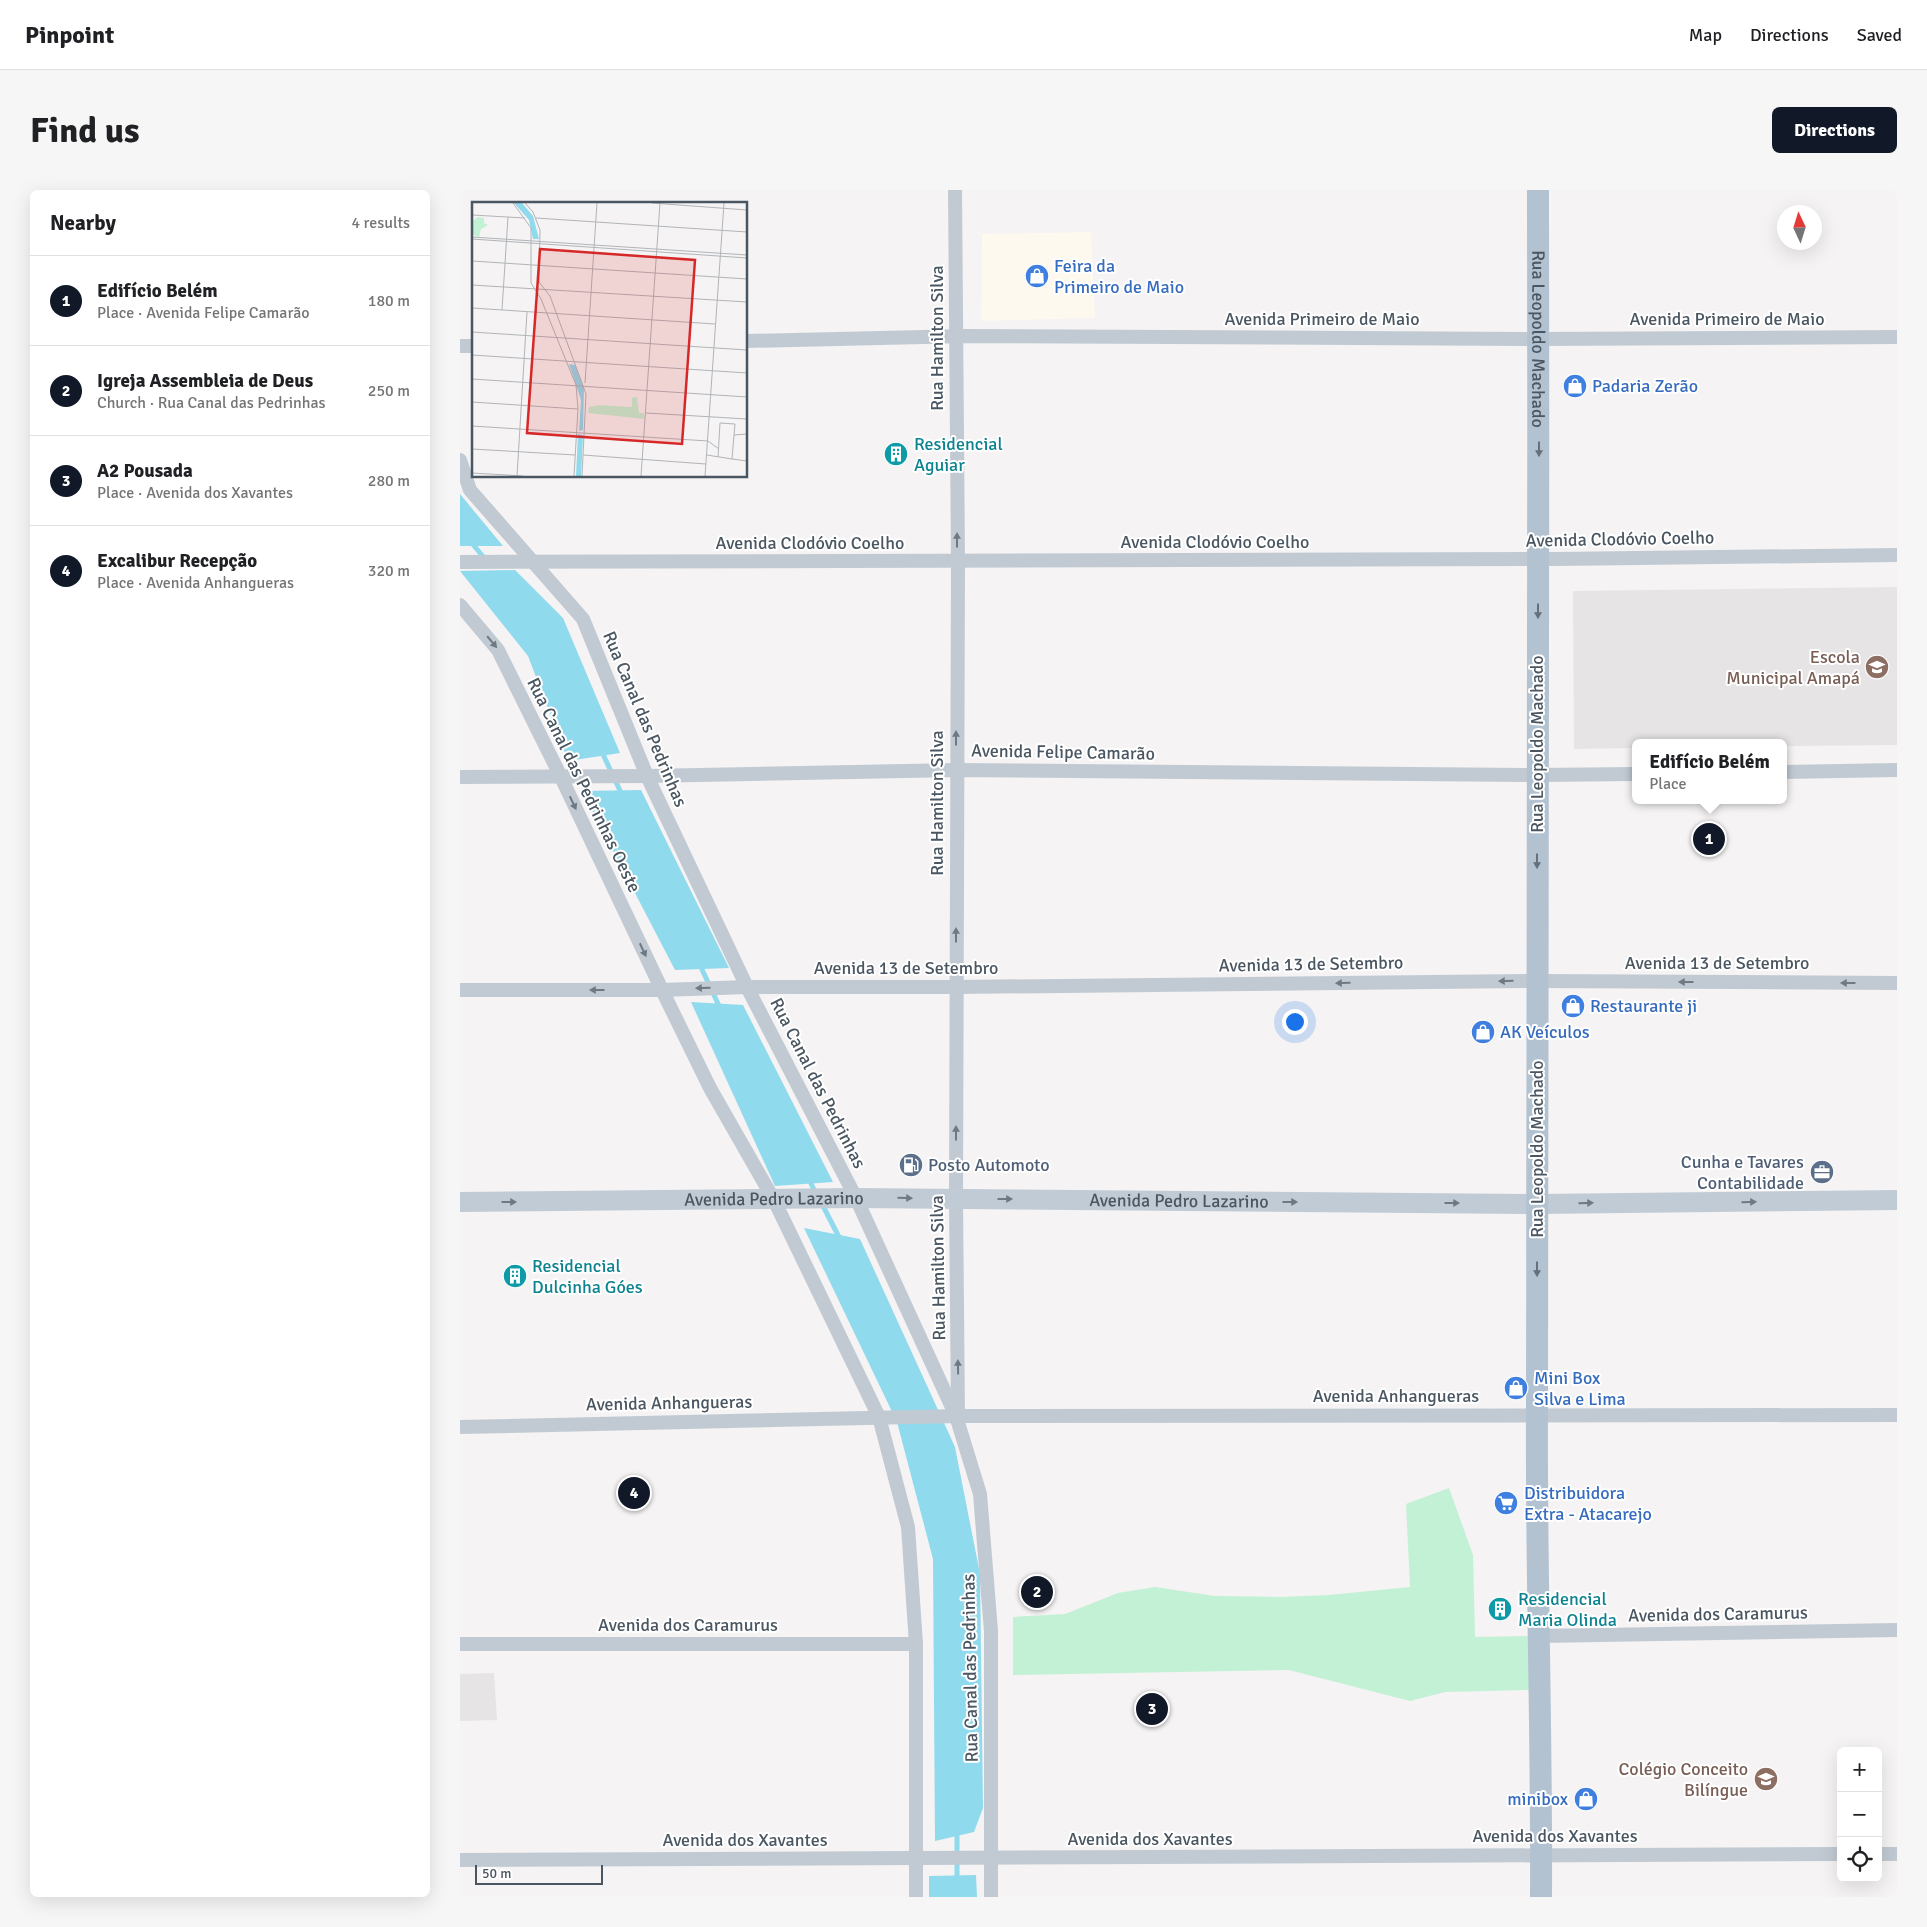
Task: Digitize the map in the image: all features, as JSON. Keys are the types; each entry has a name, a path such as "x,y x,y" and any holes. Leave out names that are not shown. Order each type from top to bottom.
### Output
{"main road":[{"name":"Rua Leopoldo Machado","path":"1538,190 1539,559 1536,981 1541,1897"},
{"name":"Avenida Pedro Lazarino","path":"460,1202 856,1198 1538,1204 1897,1200"}],"street":[{"name":"Rua Hamilton Silva","path":"953,1416 956,1199 958,562 955,190"},
{"name":"Avenida Primeiro de Maio","path":"748,341 956,337 1897,337"},
{"name":"Rua Canal das Pedrinhas","path":"460,460 470,490 583,619 647,776 747,987 856,1198 953,1416 980,1494 992,1631 991,1897"},
{"name":"Avenida Clodóvio Coelho","path":"460,562 958,562 1897,555"},
{"name":"Rua Canal das Pedrinhas Oeste","path":"460,605 498,650 566,775 662,990"},
{"name":"Avenida Felipe Camarão","path":"460,777 647,776 956,770 1537,775 1632,774"},
{"path":"1787,772 1897,770"},
{"name":"Avenida 13 de Setembro","path":"662,990 747,987 956,987 1536,981 1897,983"},
{"path":"460,990 662,990 710,1088 774,1200 883,1417 908,1526 916,1644 916,1897"},
{"name":"Avenida Anhangueras","path":"460,1427 953,1416 1897,1415"},
{"name":"Avenida dos Caramurus","path":"1540,1636 1897,1630"},
{"name":"Avenida dos Caramurus","path":"460,1644 916,1644"},
{"name":"Avenida dos Xavantes","path":"460,1860 1837,1854"},
{"path":"1882,1854 1897,1854"}],"shaded area":[{"name":"Feira da Primeiro de Maio","path":"1091,232 1095,318 981,321 982,234"},
{"path":"1897,587 1897,745 1787,746 1787,739 1632,739 1632,748 1574,749 1573,591"},
{"path":"494,1673 497,1720 460,1721 460,1674"}],"green space":[{"path":"1449,1488 1473,1555 1475,1637 1529,1636 1529,1690 1445,1692 1410,1701 1289,1670 1013,1675 1013,1617 1065,1614 1118,1593 1155,1587 1215,1596 1281,1597 1329,1595 1410,1587 1406,1504"}],"water":[{"path":"460,494 503,546 460,546"},
{"path":"515,570 563,618 620,753 568,761 528,656 460,571"},
{"path":"641,790 729,968 675,970 582,791"},
{"path":"691,1002 743,1005 833,1182 775,1186"},
{"path":"804,1228 860,1239 955,1447 980,1574 983,1808 974,1832 935,1841 933,1559 897,1422"},
{"path":"976,1875 977,1897 929,1897 929,1876"}],"waterway":[{"path":"471,542 485,559"},
{"path":"601,750 623,797"},
{"path":"699,963 720,1008"},
{"path":"808,1177 816,1194"},
{"path":"822,1204 841,1241"},
{"path":"957,1830 957,1882"}],"place":[{"name":"Feira da Primeiro de Maio","path":"1037,276"},
{"name":"Padaria Zerão","path":"1575,386"},
{"name":"Residencial Aguiar","path":"896,454"},
{"name":"Escola Municipal Amapá","path":"1877,667"},
{"name":"Edifício Belém","path":"1709,839"},
{"name":"Restaurante ji","path":"1573,1006"},
{"name":"AK Veículos","path":"1483,1032"},
{"name":"Posto Automoto","path":"911,1165"},
{"name":"Cunha e Tavares Contabilidade","path":"1822,1172"},
{"name":"Residencial Dulcinha Góes","path":"515,1276"},
{"name":"Mini Box Silva e Lima","path":"1516,1388"},
{"name":"Excalibur Recepção","path":"634,1493"},
{"name":"Distribuidora Extra - Atacarejo","path":"1506,1503"},
{"name":"Igreja Assembleia de Deus","path":"1037,1592"},
{"name":"Residencial Maria Olinda","path":"1500,1609"},
{"name":"A2 Pousada","path":"1152,1709"},
{"name":"Colégio Conceito Bilíngue","path":"1766,1779"},
{"name":"minibox","path":"1586,1799"}]}
